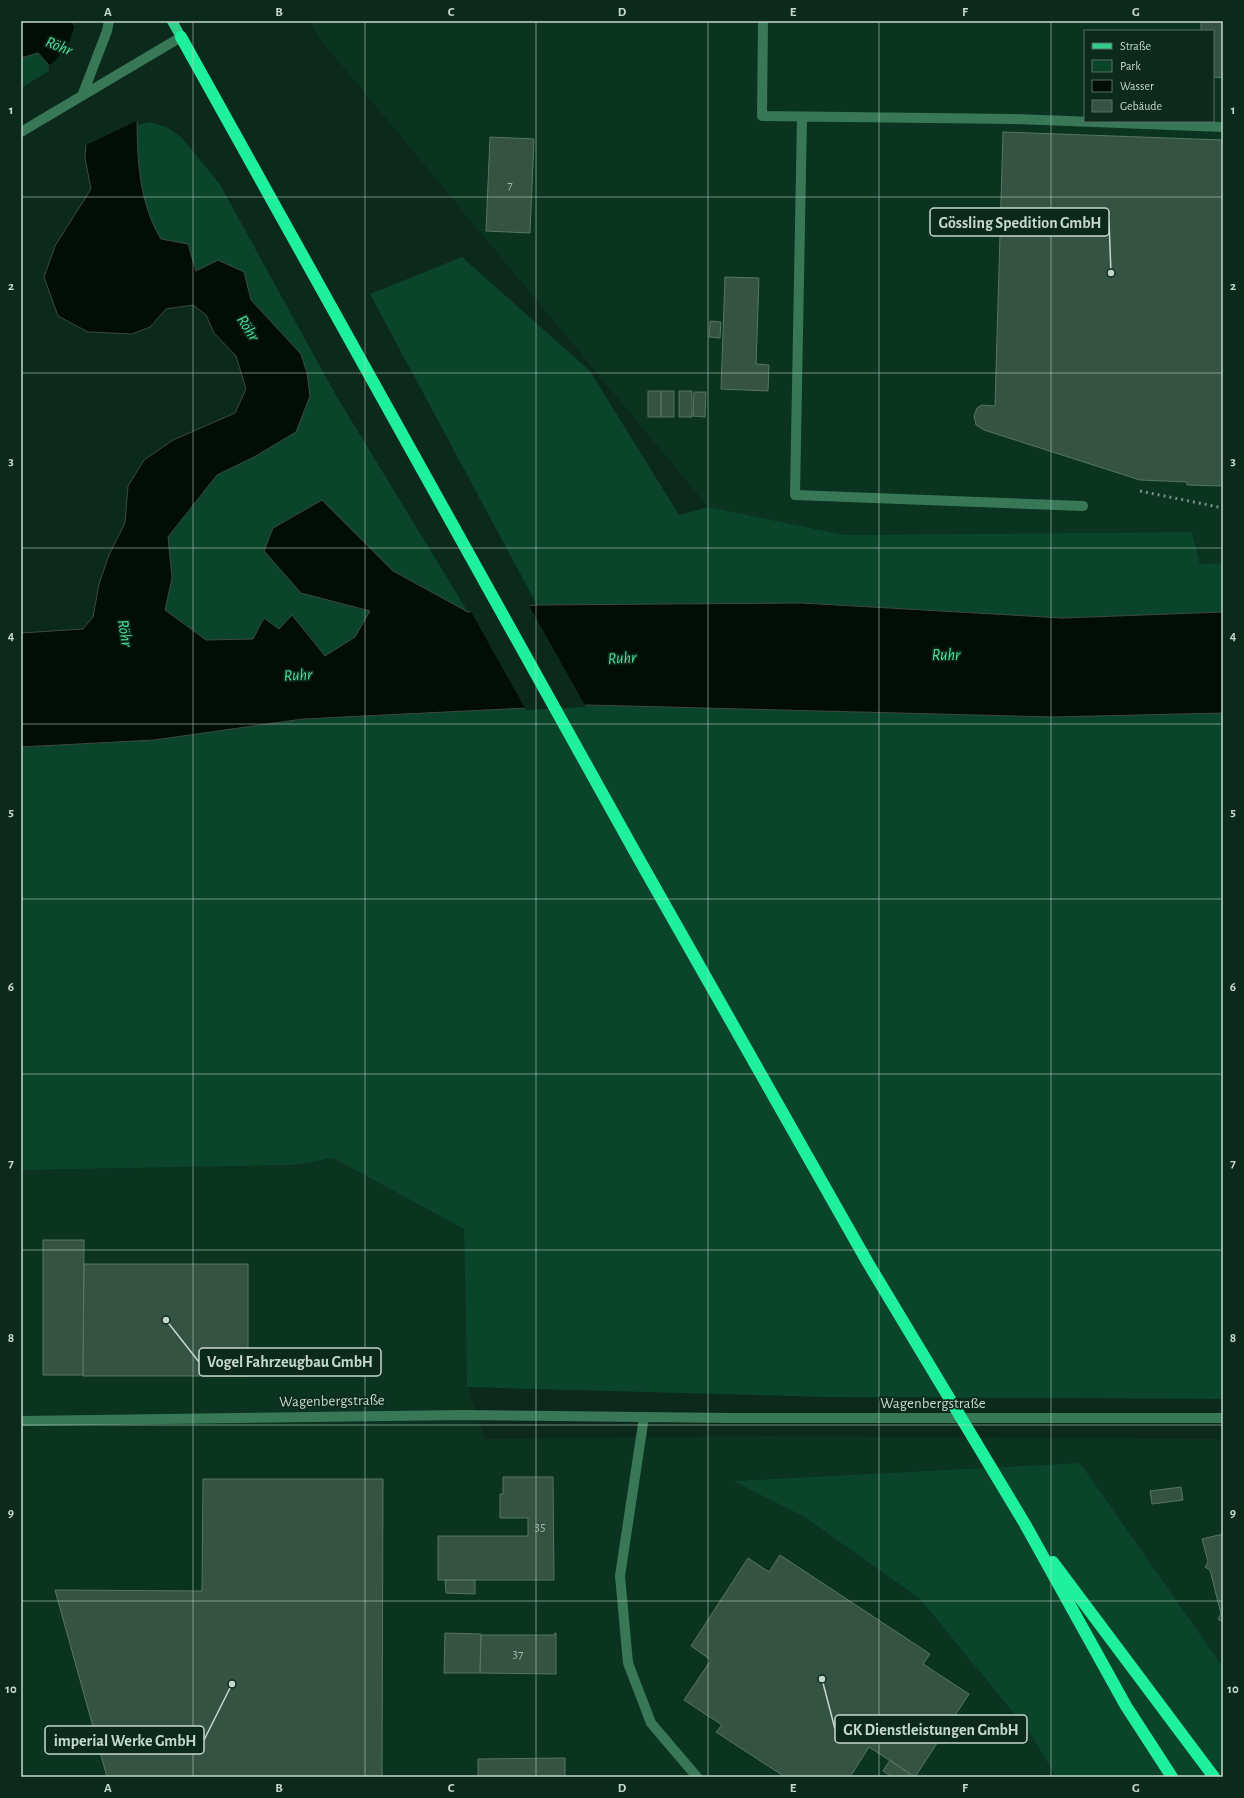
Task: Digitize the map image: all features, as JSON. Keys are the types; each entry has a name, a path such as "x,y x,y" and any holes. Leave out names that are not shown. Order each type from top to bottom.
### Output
{"highway":[{"path":"181,37 640,861 868,1263 997,1480 1025,1524 1126,1706 1172,1777"},
{"path":"1025,1524 1214,1777"}],"main road":[{"path":"172,21 181,37"}],"street":[{"path":"82,96 107,31 109,21"},
{"path":"763,21 762,116 1013,119 1084,122"},
{"path":"21,132 181,37"},
{"path":"802,116 795,495 1083,506"},
{"path":"1092,122 1223,127"},
{"name":"Wagenbergstraße","path":"21,1421 463,1415 644,1417 1223,1418"},
{"path":"644,1417 620,1576 628,1663 651,1724 695,1777"}],"shaded area":[{"path":"309,21 1223,21 1223,563 1200,565 1192,532 845,535 708,507 319,38"},
{"path":"333,1158 464,1229 467,1386 485,1439 764,1436 1223,1439 1223,1667 1079,1463 734,1481 803,1516 920,1599 1030,1733 1056,1777 21,1777 21,1170 294,1165"}],"green space":[{"path":"38,53 52,69 21,88 21,58"},
{"path":"150,122 166,127 181,137 219,183 337,397 468,612 393,571 322,500 301,593 371,612 355,637 325,656 307,632 279,629 264,618 253,639 206,640 165,610 172,578 168,537 217,475 254,457 292,344 251,300 244,272 196,271 188,244 161,239 154,226 144,198 139,169 137,125"},
{"path":"462,257 590,371 679,515 708,507 845,535 1192,532 1200,564 1223,563 1223,612 1063,618 801,603 537,605 370,294"},
{"path":"588,705 1053,717 1223,710 1223,1399 826,1397 467,1387 464,1229 333,1158 294,1165 21,1170 21,747 154,740 303,719"},
{"path":"1080,1463 1223,1667 1223,1777 1056,1777 1030,1733 920,1599 803,1516 733,1481"}],"water":[{"path":"21,21 71,21 137,100 138,154 142,189 153,223 161,239 188,244 196,271 218,260 244,272 251,300 301,354 307,373 310,396 296,432 254,457 217,475 168,537 172,578 165,610 206,640 253,639 264,618 279,629 292,615 325,656 355,637 370,611 301,593 264,551 273,528 322,500 393,571 468,612 537,605 801,603 1063,618 1223,612 1223,713 1053,717 588,705 303,719 154,740 21,747 21,633 83,629 93,617 99,584 109,555 125,523 128,486 144,460 173,440 235,413 246,389 236,356 214,333 206,315 193,305 166,309 150,327 132,334 88,332 58,316 44,277 55,246 91,189 85,158 87,128 64,82 38,53 21,58"}],"pier":[{"path":"75,24 115,53 139,100 139,120 84,146 85,128 62,83 47,67 56,60 70,40"},
{"path":"528,604 586,707 526,710 470,610"}],"building":[{"path":"1201,21 1223,21 1223,78 1214,77 1214,30 1201,30"},
{"path":"1003,132 1223,140 1223,486 1187,485 1187,482 1140,480 984,430 976,425 974,416 977,408 982,405 995,406"},
{"path":"490,137 534,139 530,233 486,231"},
{"path":"725,277 759,278 756,364 769,365 768,391 721,389"},
{"path":"710,321 721,322 720,338 709,337"},
{"path":"648,391 661,391 661,417 648,417"},
{"path":"661,391 674,391 674,417 661,417"},
{"path":"679,391 692,391 692,417 679,417"},
{"path":"694,392 706,392 705,417 693,416"},
{"path":"43,1240 84,1240 83,1375 43,1375"},
{"path":"84,1264 248,1264 248,1376 83,1376"},
{"path":"503,1477 553,1477 554,1580 438,1580 438,1536 528,1536 528,1518 500,1518 500,1494 503,1494"},
{"path":"203,1479 383,1479 382,1777 107,1777 55,1590 202,1591"},
{"path":"1181,1487 1183,1500 1152,1504 1150,1491"},
{"path":"1223,1534 1223,1622 1218,1619 1221,1614 1210,1570 1205,1567 1208,1562 1202,1539"},
{"path":"780,1555 930,1654 923,1664 969,1694 915,1777 869,1747 850,1777 785,1777 716,1732 722,1725 684,1700 711,1660 691,1646 748,1558 769,1572"},
{"path":"445,1580 475,1580 475,1594 446,1593"},
{"path":"445,1633 481,1634 480,1673 444,1673"},
{"path":"555,1633 556,1674 480,1673 481,1635 554,1635"},
{"path":"565,1758 565,1777 478,1777 478,1759"},
{"path":"890,1760 910,1774 908,1777 892,1777 883,1771"}],"railway":[{"path":"1140,491 1223,508"}],"place":[{"name":"Gössling Spedition GmbH","path":"1111,273"},
{"name":"Vogel Fahrzeugbau GmbH","path":"166,1320"},
{"name":"GK Dienstleistungen GmbH","path":"822,1679"},
{"name":"imperial Werke GmbH","path":"232,1684"}],"water label":[{"name":"Röhr","path":"59,46"},
{"name":"Röhr","path":"248,328"},
{"name":"Röhr","path":"125,633"},
{"name":"Ruhr","path":"946,655"},
{"name":"Ruhr","path":"622,658"},
{"name":"Ruhr","path":"298,675"}]}
